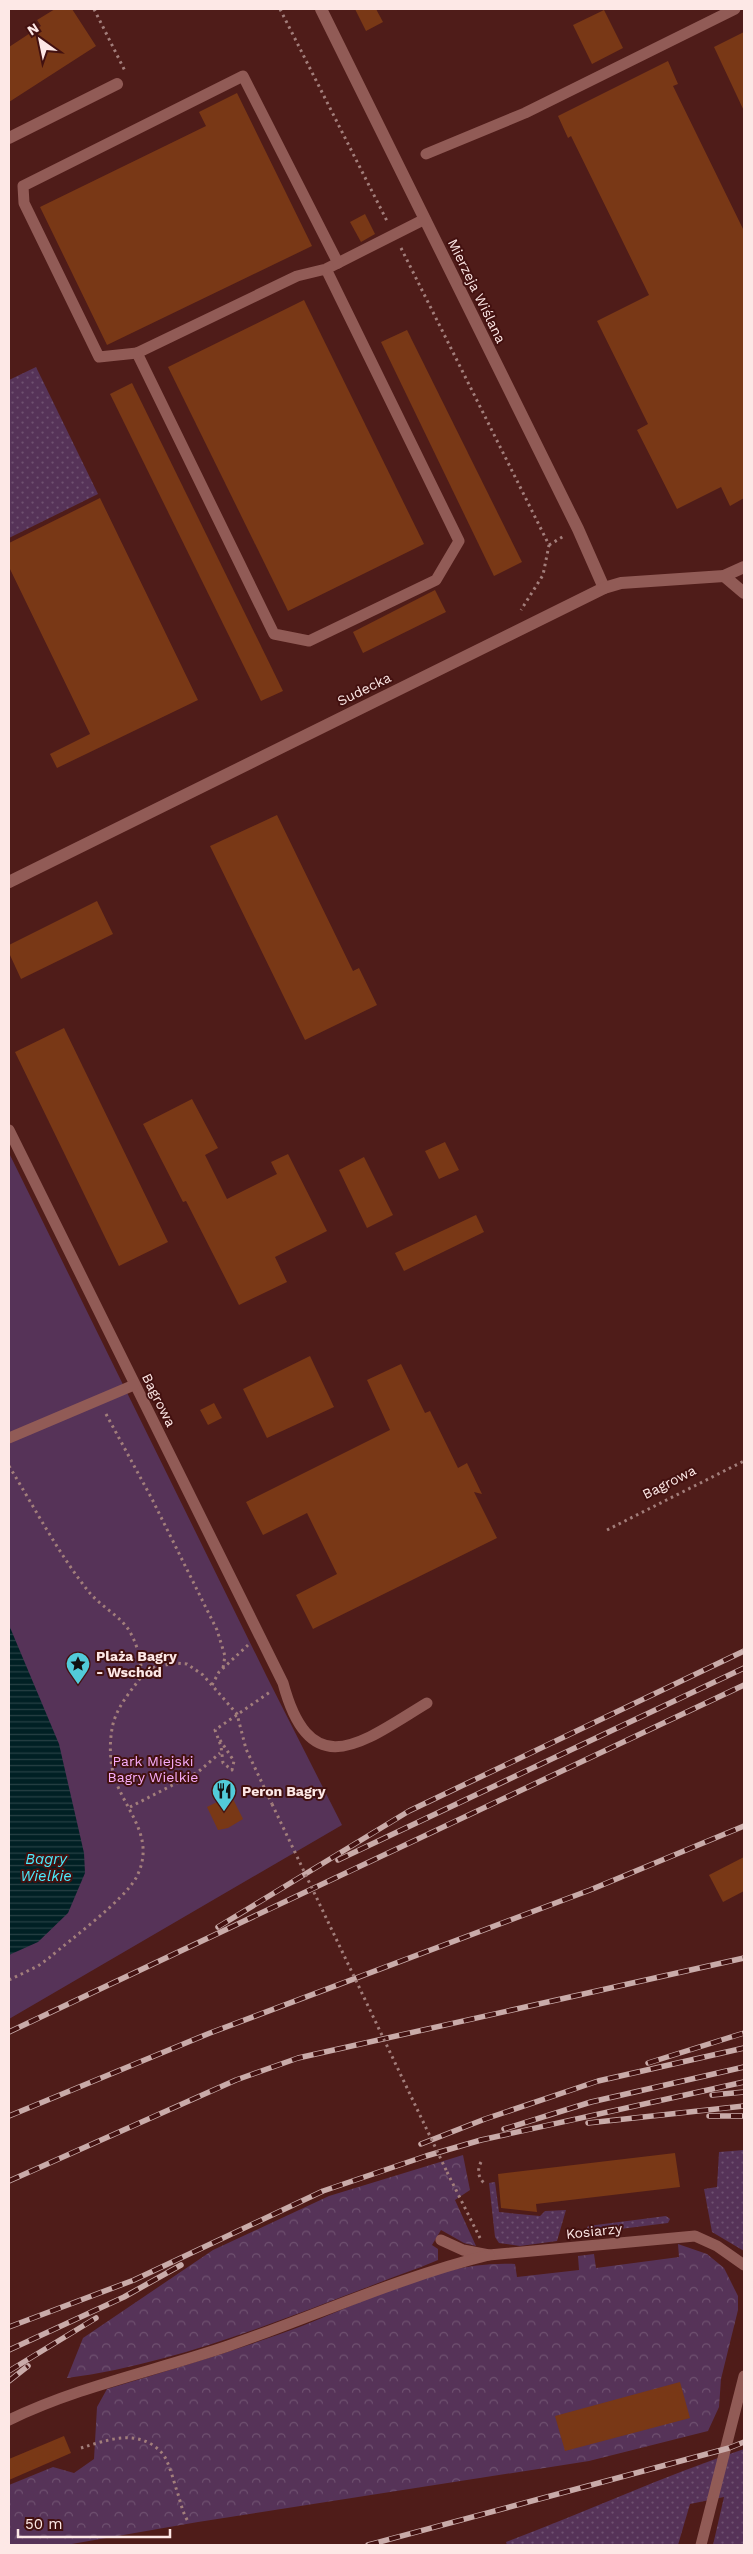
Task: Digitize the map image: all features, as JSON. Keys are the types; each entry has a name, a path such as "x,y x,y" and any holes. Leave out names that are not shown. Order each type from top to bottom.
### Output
{"street":[{"name":"Mierzeja Wiślana","path":"321,9 578,529 604,588"},
{"path":"9,138 117,84"},
{"name":"Sudecka","path":"9,882 604,588 621,583 724,576 744,568"},
{"path":"724,576 744,593"}],"lane":[{"path":"426,154 525,113 735,9"},
{"path":"338,263 243,76 24,186 24,203 99,357 137,353 297,276 326,269 394,236 424,219"},
{"path":"137,353 274,634 309,641 436,580 459,540 326,269"},
{"name":"Bagrowa","path":"9,1130 283,1683 290,1708 301,1726 325,1747 333,1748 361,1742 427,1703"},
{"path":"9,1438 134,1385"},
{"name":"Kosiarzy","path":"441,2240 462,2250 489,2255 695,2236 717,2246 744,2265"},
{"path":"9,2420 78,2392 228,2346 442,2266 489,2255"},
{"path":"701,2545 744,2376"}],"path":[{"path":"94,9 126,72"},
{"path":"280,9 549,545 543,575 520,613"},
{"path":"99,1400 152,1499 217,1630 225,1656 223,1668"},
{"name":"Bagrowa","path":"607,1530 744,1462"},
{"path":"9,1466 80,1580 100,1604 121,1621 131,1634 140,1659 142,1676"},
{"path":"212,1685 223,1668 258,1633"},
{"path":"9,1980 49,1958 119,1897 136,1878 144,1844 139,1824 115,1780 111,1756 112,1728 121,1705 142,1676 152,1668 175,1663 196,1669 237,1714 246,1749 470,2219"},
{"path":"220,1740 220,1753 223,1763 232,1770 234,1761 215,1730 283,1683"},
{"path":"130,1807 191,1776 220,1753"},
{"path":"481,2162 478,2169 480,2179 484,2183"},
{"path":"81,2448 117,2436 142,2440 162,2452 181,2511 189,2523"}],"green space":[{"path":"36,367 98,494 9,538 9,380"},
{"name":"Park Miejski Bagry Wielkie","path":"9,1153 342,1825 9,2019"},
{"path":"744,2150 744,2251 712,2232 704,2189 717,2187 719,2152"},
{"path":"463,2155 470,2190 455,2200 476,2246 464,2243 441,2230 432,2245 438,2249 438,2260 421,2267 202,2347 158,2360 67,2378 83,2338 213,2250 329,2196"},
{"path":"495,2182 499,2212 540,2216 545,2211 566,2210 557,2241 520,2246 499,2243 495,2237 489,2183"},
{"path":"666,2216 670,2219 668,2223 588,2233 586,2230 588,2226"},
{"path":"678,2244 707,2254 724,2268 738,2296 738,2310 721,2379 719,2407 708,2431 589,2461 198,2522 66,2545 9,2545 9,2485 53,2467 74,2473 94,2459 97,2407 107,2389 278,2335 406,2284 460,2268 487,2264 515,2264 517,2277 579,2270 578,2256 594,2254 596,2268 679,2257"},
{"path":"744,2449 744,2545 713,2545 724,2497 690,2504 678,2545 507,2545 506,2542"}],"water":[{"name":"Bagry Wielkie","path":"9,1625 59,1744 84,1853 85,1873 68,1913 38,1942 9,1955"}],"building":[{"path":"55,9 72,9 96,46 9,102 9,47 41,26 37,20"},
{"path":"355,9 376,9 383,22 366,31"},
{"path":"604,10 623,48 592,64 573,25"},
{"path":"744,32 744,111 714,47"},
{"path":"668,61 678,84 673,86 744,231 744,498 730,506 721,487 677,509 637,430 648,424 597,321 649,295 571,136 568,138 558,116"},
{"path":"237,93 312,246 107,345 40,207 206,126 199,112"},
{"path":"365,214 375,234 361,242 350,222"},
{"path":"304,300 424,544 288,611 168,367"},
{"path":"407,330 522,562 494,576 381,342"},
{"path":"132,383 283,691 261,701 110,394"},
{"path":"100,498 198,700 57,768 50,754 90,734 9,567 9,543"},
{"path":"435,590 446,612 363,653 353,632"},
{"path":"277,815 353,971 359,968 377,1005 305,1040 210,846"},
{"path":"97,901 113,934 21,979 9,953 9,945"},
{"path":"64,1028 168,1242 119,1266 15,1052"},
{"path":"192,1099 218,1148 205,1155 227,1199 277,1174 271,1162 288,1154 327,1231 275,1257 287,1282 239,1305 186,1201 183,1202 143,1124"},
{"path":"445,1142 459,1170 439,1179 425,1151"},
{"path":"364,1157 393,1215 367,1228 339,1170"},
{"path":"476,1215 484,1232 404,1271 395,1253"},
{"path":"310,1356 334,1407 267,1438 243,1389"},
{"path":"401,1364 425,1413 430,1411 458,1468 467,1463 482,1494 474,1492 497,1538 313,1629 296,1595 337,1574 307,1513 263,1535 246,1502 390,1430 367,1380"},
{"path":"214,1403 222,1418 208,1425 200,1410"},
{"name":"Peron Bagry","path":"231,1795 243,1819 228,1828 218,1830 207,1807"},
{"path":"744,1857 744,1891 723,1902 709,1875"},
{"path":"675,2153 680,2187 536,2204 537,2212 501,2208 498,2174"},
{"path":"680,2382 690,2418 565,2451 555,2416"},
{"path":"64,2436 71,2453 9,2480 9,2459"}],"railway":[{"path":"218,1927 409,1811 744,1651"},
{"path":"338,1860 744,1668"},
{"path":"9,2032 744,1685"},
{"path":"9,2116 210,2033 590,1890 744,1826"},
{"path":"9,2181 236,2080 298,2058 744,1958"},
{"path":"648,2063 744,2033"},
{"path":"421,2144 485,2119 598,2081 744,2048"},
{"path":"504,2129 591,2102 744,2067"},
{"path":"9,2327 134,2280 323,2191 426,2156 481,2140 744,2082"},
{"path":"712,2095 744,2092"},
{"path":"588,2123 744,2106"},
{"path":"709,2116 744,2116"},
{"path":"9,2350 124,2297 181,2265"},
{"path":"9,2371 96,2318"},
{"path":"9,2381 28,2366"},
{"path":"368,2545 729,2448 744,2442"}],"place":[{"name":"Plaża Bagry - Wschód","path":"78,1685"},
{"name":"Peron Bagry","path":"224,1812"}]}
